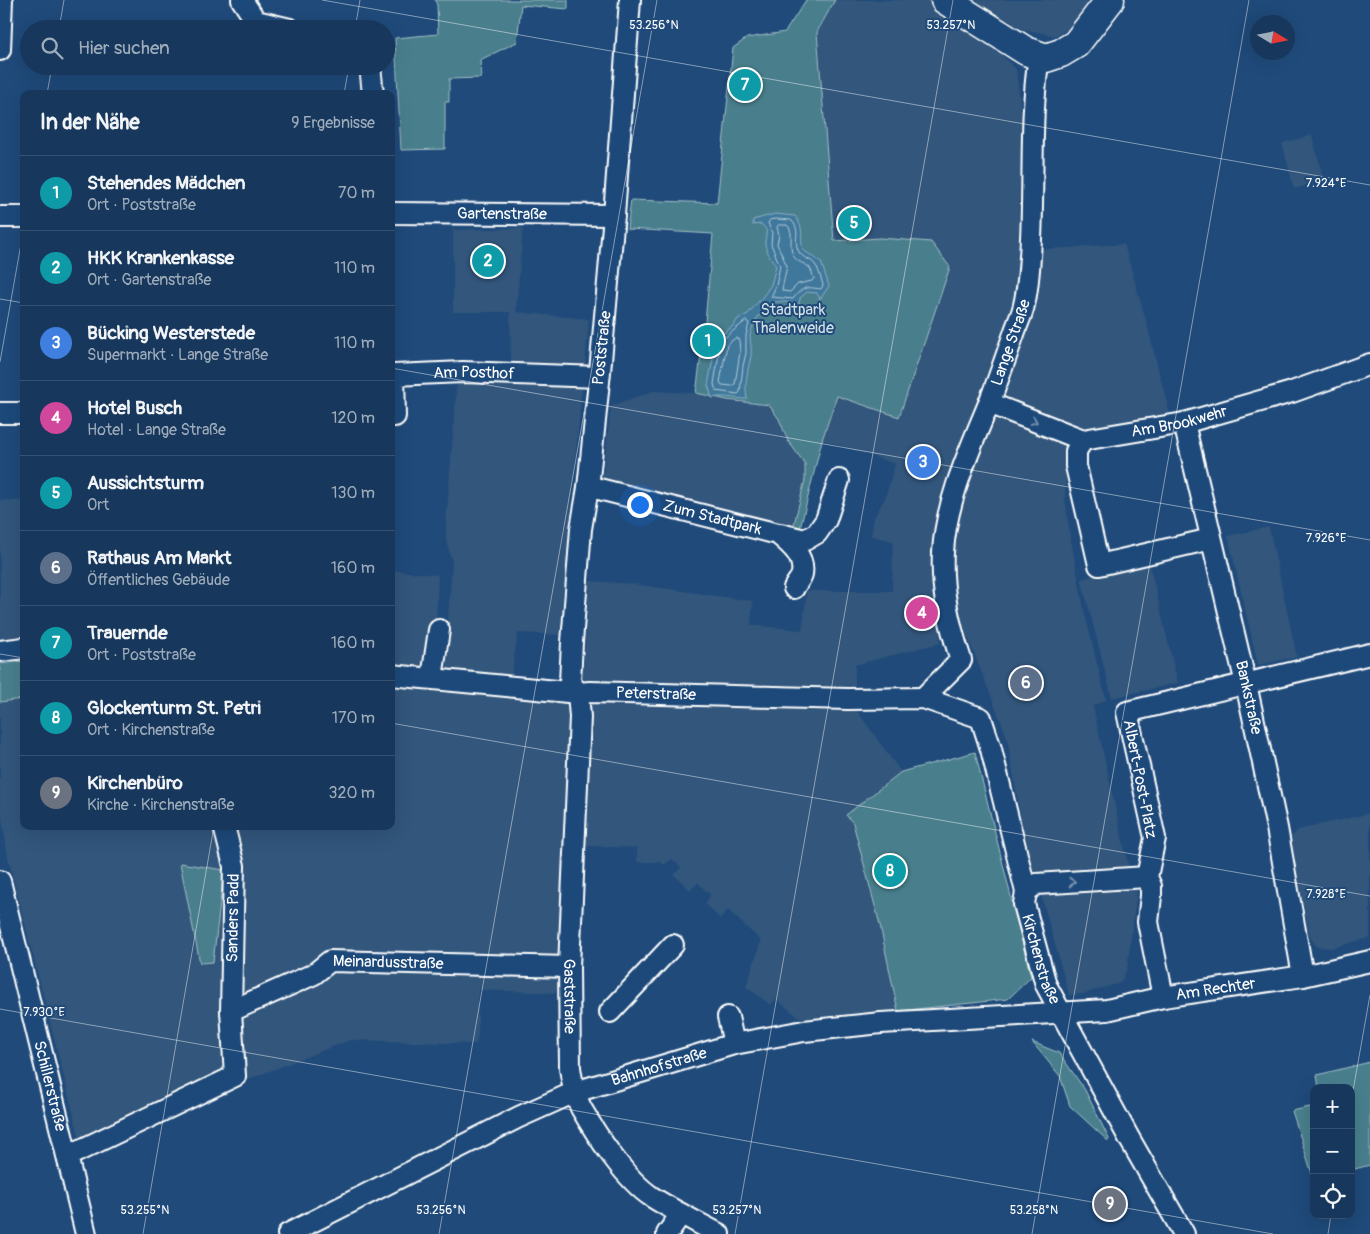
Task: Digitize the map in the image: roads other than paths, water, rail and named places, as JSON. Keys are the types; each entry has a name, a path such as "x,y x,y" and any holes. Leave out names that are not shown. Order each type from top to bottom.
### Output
{"street":[{"path":"0,50 2,0"},
{"path":"242,0 255,20"},
{"name":"Poststraße","path":"578,693 570,682 572,642 581,529 588,488 614,215 630,0"},
{"path":"945,0 1026,51 1039,56 1054,56 1070,49 1086,33 1110,0"},
{"name":"Lange Straße","path":"923,698 961,660 950,627 944,594 943,553 952,503 1024,305 1030,260 1034,119 1039,56"},
{"path":"371,75 373,90"},
{"name":"Gartenstraße","path":"395,213 614,215"},
{"path":"0,217 20,217"},
{"name":"Am Brookwehr","path":"1083,440 1184,423 1292,392 1370,364"},
{"name":"Am Posthof","path":"395,375 463,372 599,377"},
{"path":"989,403 1083,440 1076,452 1076,466 1099,565 1211,539"},
{"path":"0,413 20,413"},
{"name":"Bankstraße","path":"1184,423 1278,828 1303,976"},
{"name":"Zum Stadtpark","path":"588,488 595,488 805,540 817,533 826,520 839,480"},
{"name":"Zum Stadtpark","path":"778,534 794,547 802,565 802,576 794,588"},
{"path":"432,678 439,630"},
{"path":"0,651 20,648"},
{"path":"1246,684 1370,654"},
{"name":"Peterstraße","path":"395,675 578,693 848,699 923,698"},
{"name":"Albert-Post-Platz","path":"1163,997 1148,922 1151,886 1147,877 1155,838 1127,712 1246,684"},
{"name":"Gaststraße","path":"578,693 580,717 580,897 569,967 570,1068 575,1092 581,1108 631,1179 651,1197 719,1234"},
{"name":"Kirchenstraße","path":"923,698 981,718 991,749 1026,892 1024,904 1046,985 1184,1234"},
{"name":"Sanders Padd","path":"225,830 234,866 231,1011"},
{"path":"1026,892 1036,884 1147,877"},
{"name":"Schillerstraße","path":"0,881 86,1234"},
{"path":"610,1012 673,945"},
{"name":"Meinardusstraße","path":"231,1011 314,974 330,961 569,967"},
{"name":"Am Rechter","path":"1061,1013 1107,1010 1163,997 1303,976 1370,961"},
{"path":"68,1156 235,1076 231,1011"},
{"name":"Bahnhofstraße","path":"288,1234 519,1117 575,1092 734,1044 804,1031 872,1024 964,1017 1061,1013"},
{"path":"728,1017 734,1044"},
{"path":"667,1234 681,1214"}],"water":[{"path":"775,214 795,216 801,229 803,250 821,262 829,286 820,299 817,293 807,292 800,298 799,305 778,302 767,307 751,331 751,353 746,382 747,399 712,398 708,385 717,338 732,327 738,319 748,314 771,285 776,266 765,246 765,229 761,224 753,225 753,220"}],"place":[{"name":"Trauernde","path":"745,85"},
{"name":"Aussichtsturm","path":"854,223"},
{"name":"HKK Krankenkasse","path":"488,261"},
{"name":"Stehendes Mädchen","path":"708,341"},
{"name":"Bücking Westerstede","path":"923,462"},
{"name":"Hotel Busch","path":"922,613"},
{"name":"Rathaus Am Markt","path":"1026,683"},
{"name":"Glockenturm St. Petri","path":"890,871"},
{"name":"Kirchenbüro","path":"1110,1204"}],"park label":[{"name":"Stadtpark Thalenweide","path":"793,319"}]}
